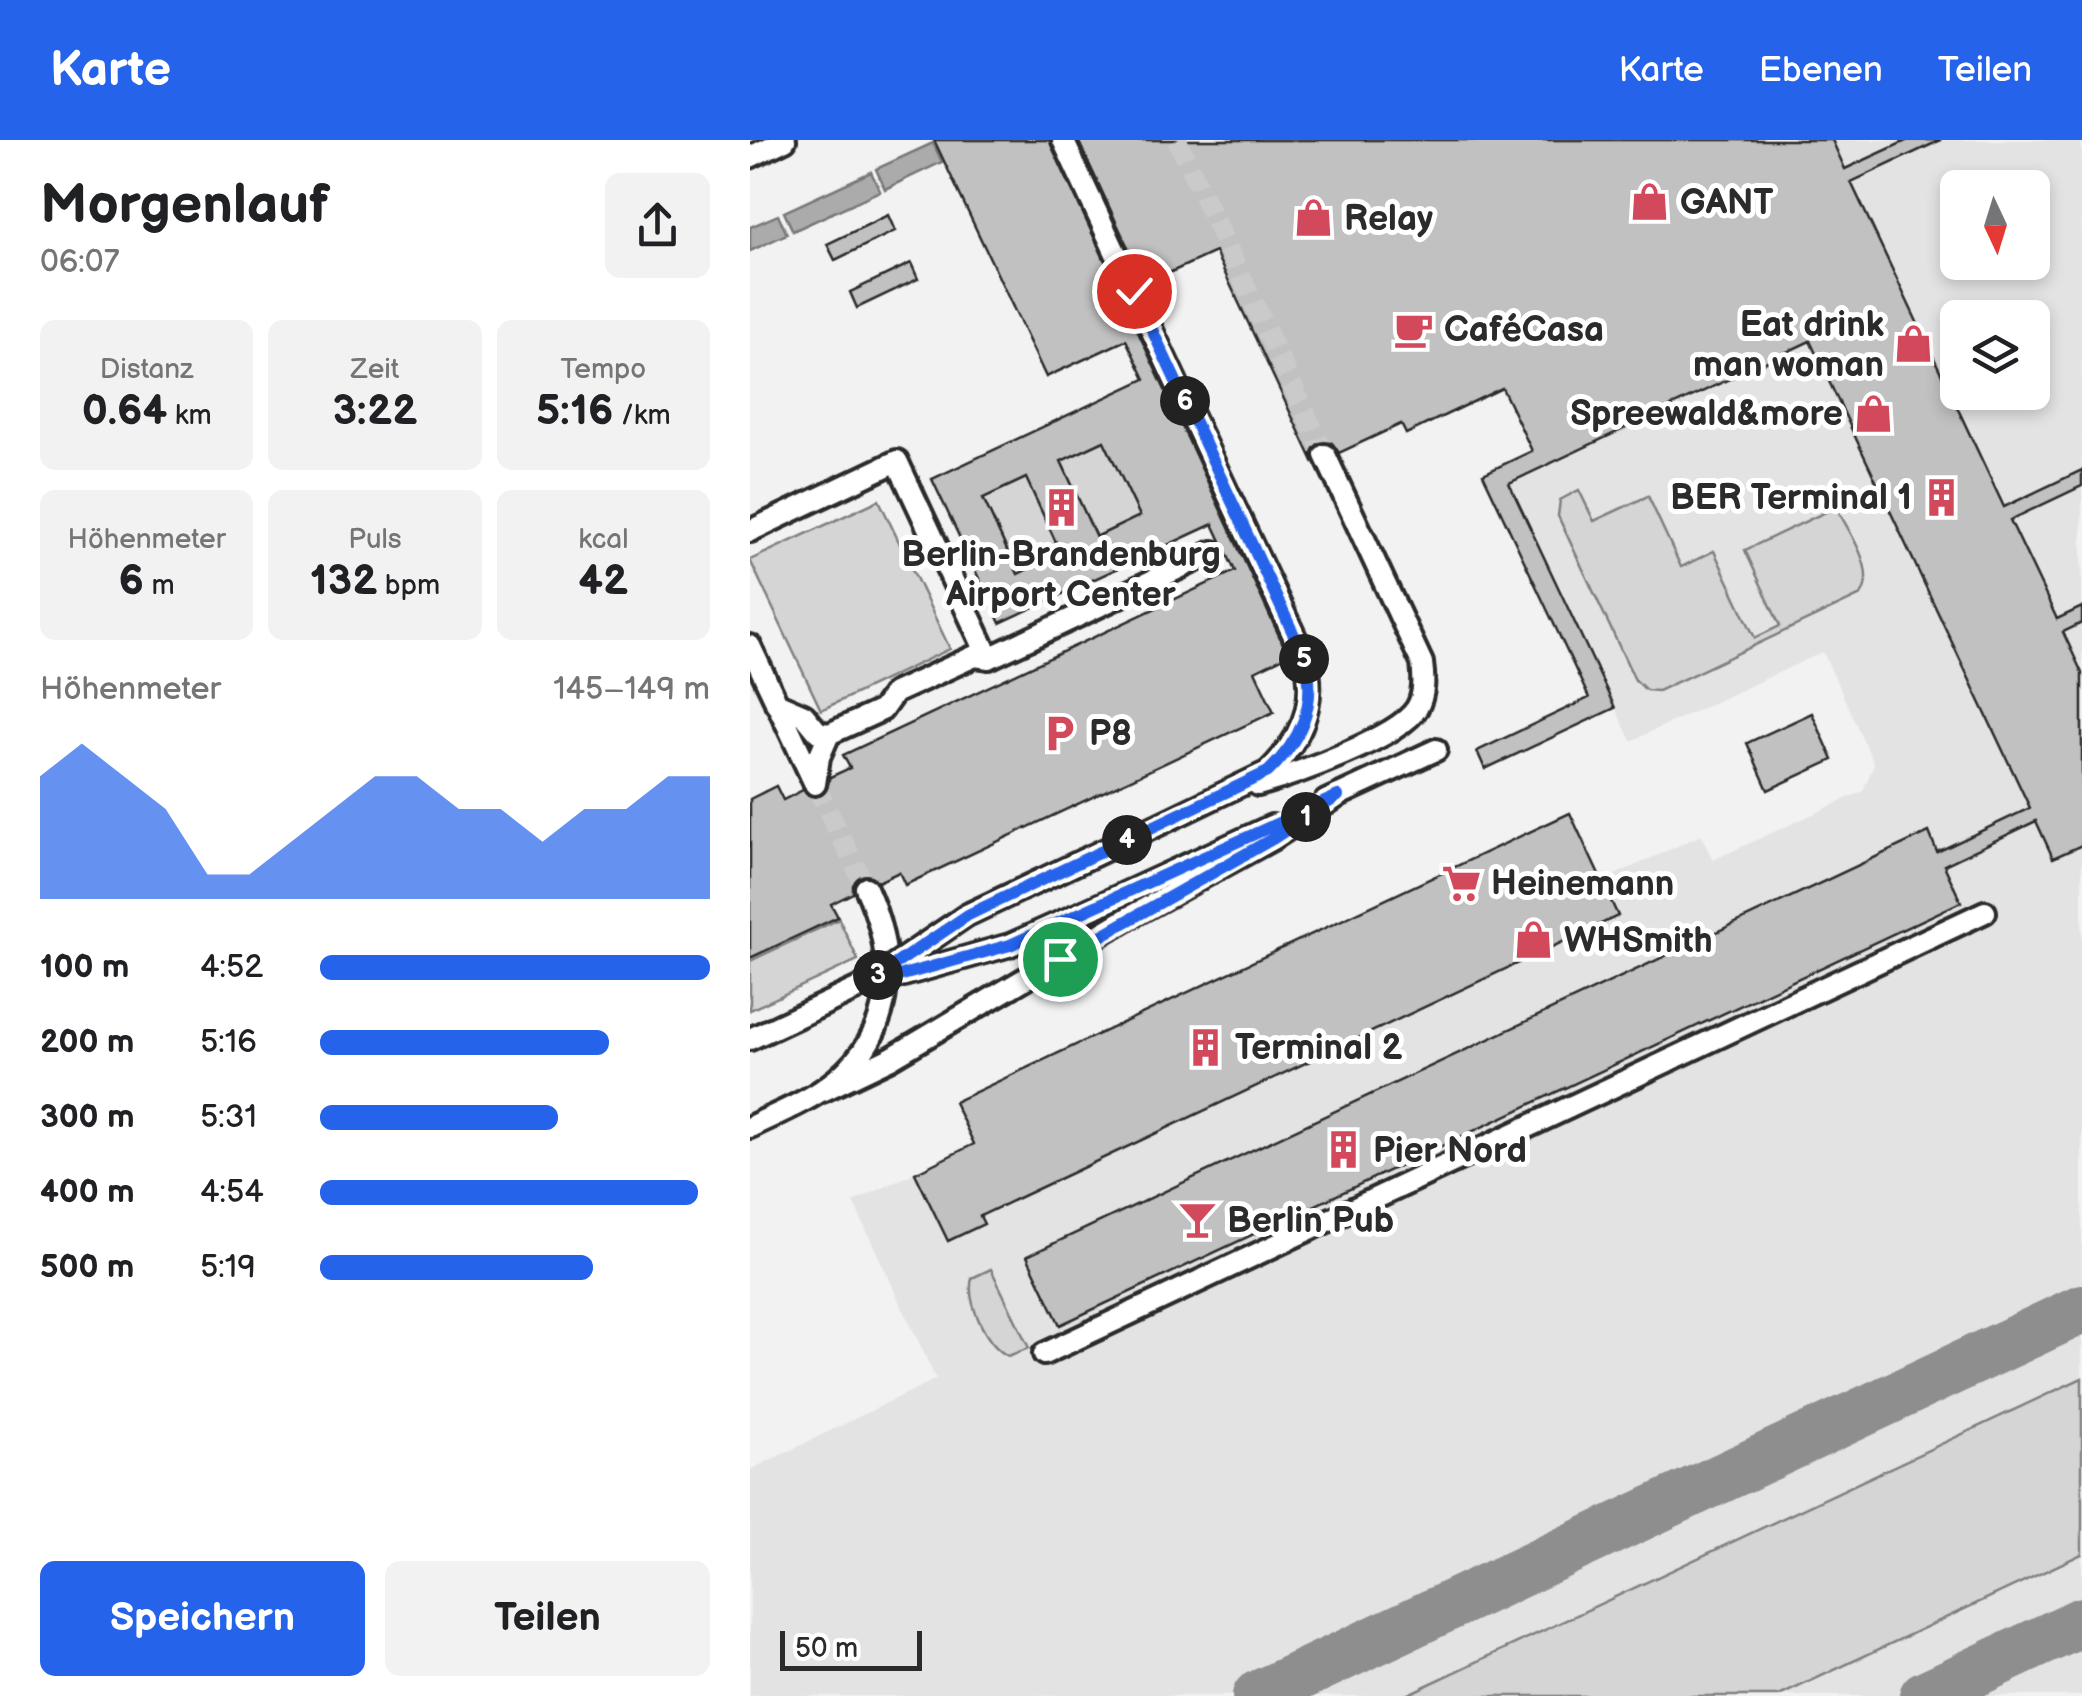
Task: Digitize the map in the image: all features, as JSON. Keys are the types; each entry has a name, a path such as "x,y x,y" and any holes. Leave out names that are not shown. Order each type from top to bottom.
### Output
{"street":[{"path":"750,157 784,140"},
{"path":"1063,140 1306,661 1311,689 1306,716 1293,744 1262,778"},
{"path":"863,986 968,915 1213,798 1262,778 1310,768 1400,726 1418,707 1422,663 1324,455"},
{"path":"750,531 896,461 989,658"},
{"path":"776,703 804,715 818,732 829,734 882,710 894,692 975,656 989,658 1214,552"},
{"path":"750,646 815,784 819,757 829,734"},
{"path":"750,1038 863,986 1010,945 1436,750"},
{"path":"750,1128 891,1058 1126,919 1274,838 1338,796"},
{"path":"822,1091 860,1056 879,1022 884,1004 886,945 866,888"},
{"path":"1044,1354 1986,912"}],"shaded area":[{"path":"1266,140 2082,140 2082,1696 750,1696 750,1470 936,1379 853,1202 952,1155 1617,916 1602,881 1701,835 1713,860 1863,791 1874,764 1823,652 1631,741 1509,483 1540,468 1502,389 1406,434"},
{"path":"933,143 942,162 885,189 876,169"},
{"path":"871,172 880,191 793,231 784,212"},
{"path":"778,215 787,234 750,251 750,227"},
{"path":"1104,441 1140,516 1096,537 1061,461"},
{"path":"1026,478 1061,553 1018,574 983,498"},
{"path":"1579,490 1594,521 1648,496 1681,567 1714,551 1755,638 1780,626 1745,550 1836,507 1864,563 1865,585 1861,595 1658,691 1646,690 1635,680 1558,516 1560,500"},
{"path":"879,500 950,649 821,710 750,560"},
{"path":"839,919 858,960 750,1010 750,961"},
{"path":"991,1269 1029,1348 1008,1356 985,1333 972,1299 972,1278"},
{"path":"2082,1378 2082,1554 1779,1696 1404,1696"}],"building":[{"path":"934,140 1049,140 1288,655 1255,671 1274,712 905,885 899,872 878,882 869,875 860,876 853,885 853,893 831,904 838,917 750,958 750,799 776,786 783,800 803,790 812,797 821,796 830,777 850,768 843,755 1235,571 1213,524 1000,623 932,479 1145,379 1126,340 1046,377","holes":["1104,441 1140,516 1096,537 1061,461","1026,478 1061,553 1018,574 983,498"]},
{"path":"1078,140 1832,140 1845,169 1908,140 1941,140 1851,182 1940,371 1940,410 1958,410 2004,507 2082,470 2082,486 2010,520 2057,619 2082,607 2082,623 2063,632 2082,673 2082,845 2053,858 2036,821 1944,865 1961,902 1060,1325 1027,1256 1929,832 1937,852 2030,808 1810,341 1509,483 1615,708 1485,769 1477,751 1589,698 1483,474 1532,451 1502,388 1406,434 1401,424 1339,453 1332,443 1320,442 1313,448 1312,459 1215,252 1145,284"},
{"path":"888,215 895,231 835,260 827,244"},
{"path":"911,263 918,279 857,308 850,292"},
{"path":"1812,713 1833,760 1768,790 1747,743"},
{"name":"Terminal 2","path":"1570,813 1618,916 980,1216 984,1224 948,1241 915,1173 974,1144 954,1102"}],"taxiway":[{"path":"1257,1696 2082,1309"},
{"path":"1924,1696 2082,1622"}],"tunnel":[{"path":"1177,140 1325,455"},
{"path":"815,784 866,888"}],"place":[{"name":"GANT","path":"1650,202"},
{"name":"Relay","path":"1314,218"},
{"name":"CaféCasa","path":"1414,329"},
{"name":"Eat drink man woman","path":"1914,344"},
{"name":"Spreewald&more","path":"1873,413"},
{"name":"BER Terminal 1","path":"1942,497"},
{"name":"Berlin-Brandenburg Airport Center","path":"1061,507"},
{"name":"P8","path":"1059,733"},
{"name":"Heinemann","path":"1461,883"},
{"name":"WHSmith","path":"1534,940"},
{"name":"Terminal 2","path":"1205,1047"},
{"name":"Pier Nord","path":"1343,1150"},
{"name":"Berlin Pub","path":"1197,1220"}],"route":[{"path":"1060,959 1274,838 1338,796 1040,933 976,957 863,986 968,915 1268,772 1301,730 1310,703 1306,661 1134,291"}]}
